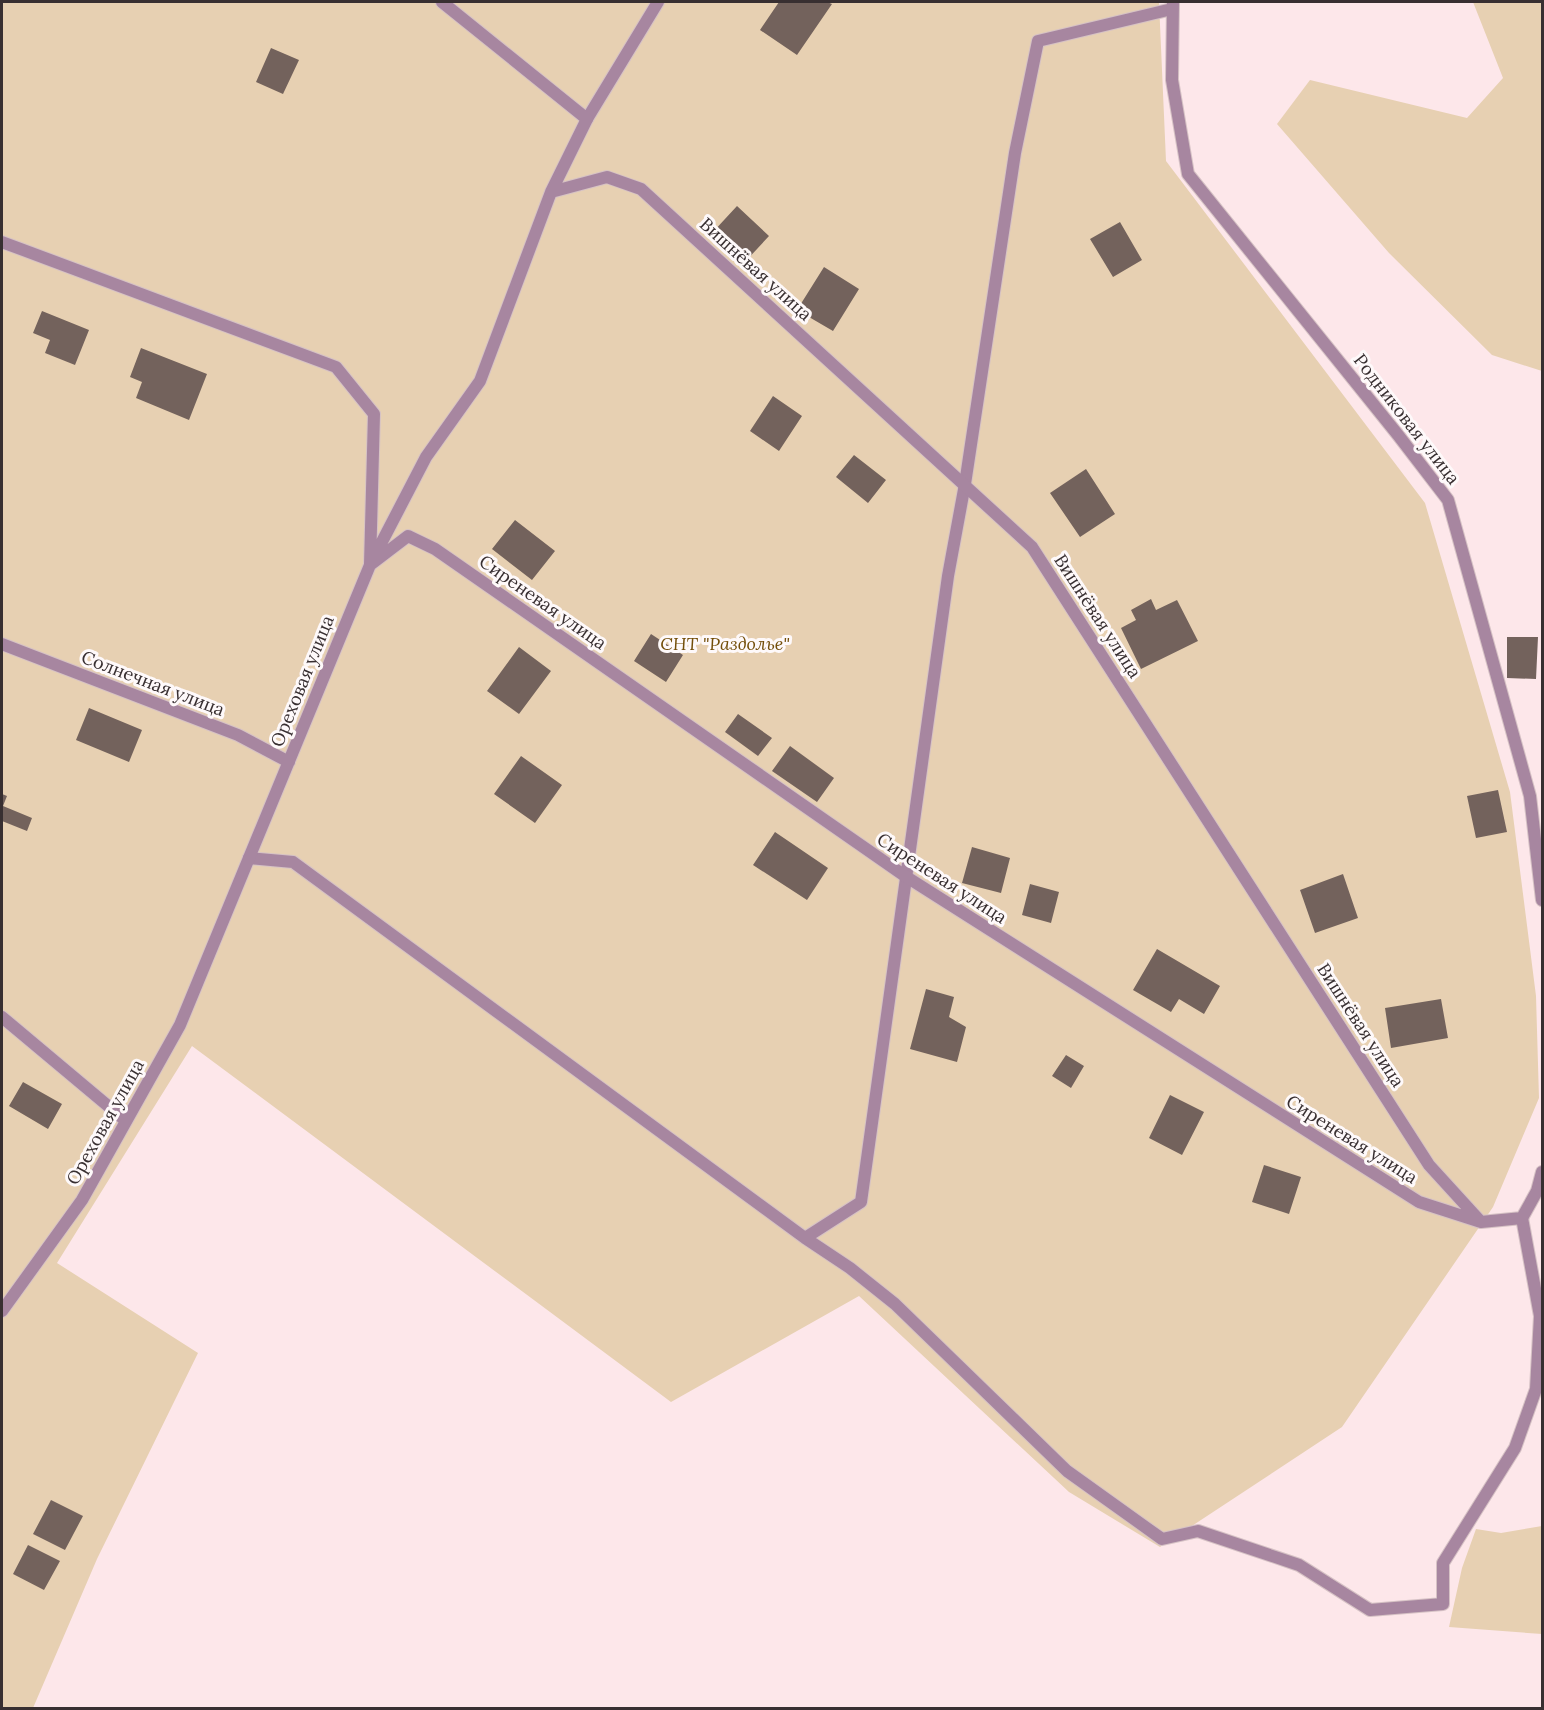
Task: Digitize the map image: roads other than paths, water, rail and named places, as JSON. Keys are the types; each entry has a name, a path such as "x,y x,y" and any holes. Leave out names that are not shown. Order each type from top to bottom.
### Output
{"street":[{"path":"442,2 587,119"},
{"path":"370,565 426,457 480,381 551,192 587,119 658,2"},
{"path":"805,1238 861,1202 904,876 948,576 965,484 1015,153 1038,41 1172,5"},
{"name":"Родниковая улица","path":"1172,5 1172,80 1188,174 1448,500 1530,796 1542,900"},
{"name":"Вишнёвая улица","path":"551,192 608,177 641,189 1032,547 1429,1165 1482,1222"},
{"name":"Ореховая улица","path":"2,242 336,367 374,414 370,565 180,1025 81,1200 2,1311"},
{"name":"Сиреневая улица","path":"370,565 408,536 435,549 904,876 1419,1202 1482,1222 1522,1218"},
{"name":"Солнечная улица","path":"2,644 238,735 289,762"},
{"path":"249,858 293,862 805,1238 850,1268 895,1304 1067,1471 1162,1539 1198,1531 1288,1561 1299,1565 1370,1610 1443,1604 1443,1563 1515,1448 1536,1389 1540,1316 1522,1218 1537,1191 1542,1172"},
{"path":"2,1017 126,1121"}],"park label":[{"name":"СНТ \"Раздолье\"","path":"725,643"}]}
